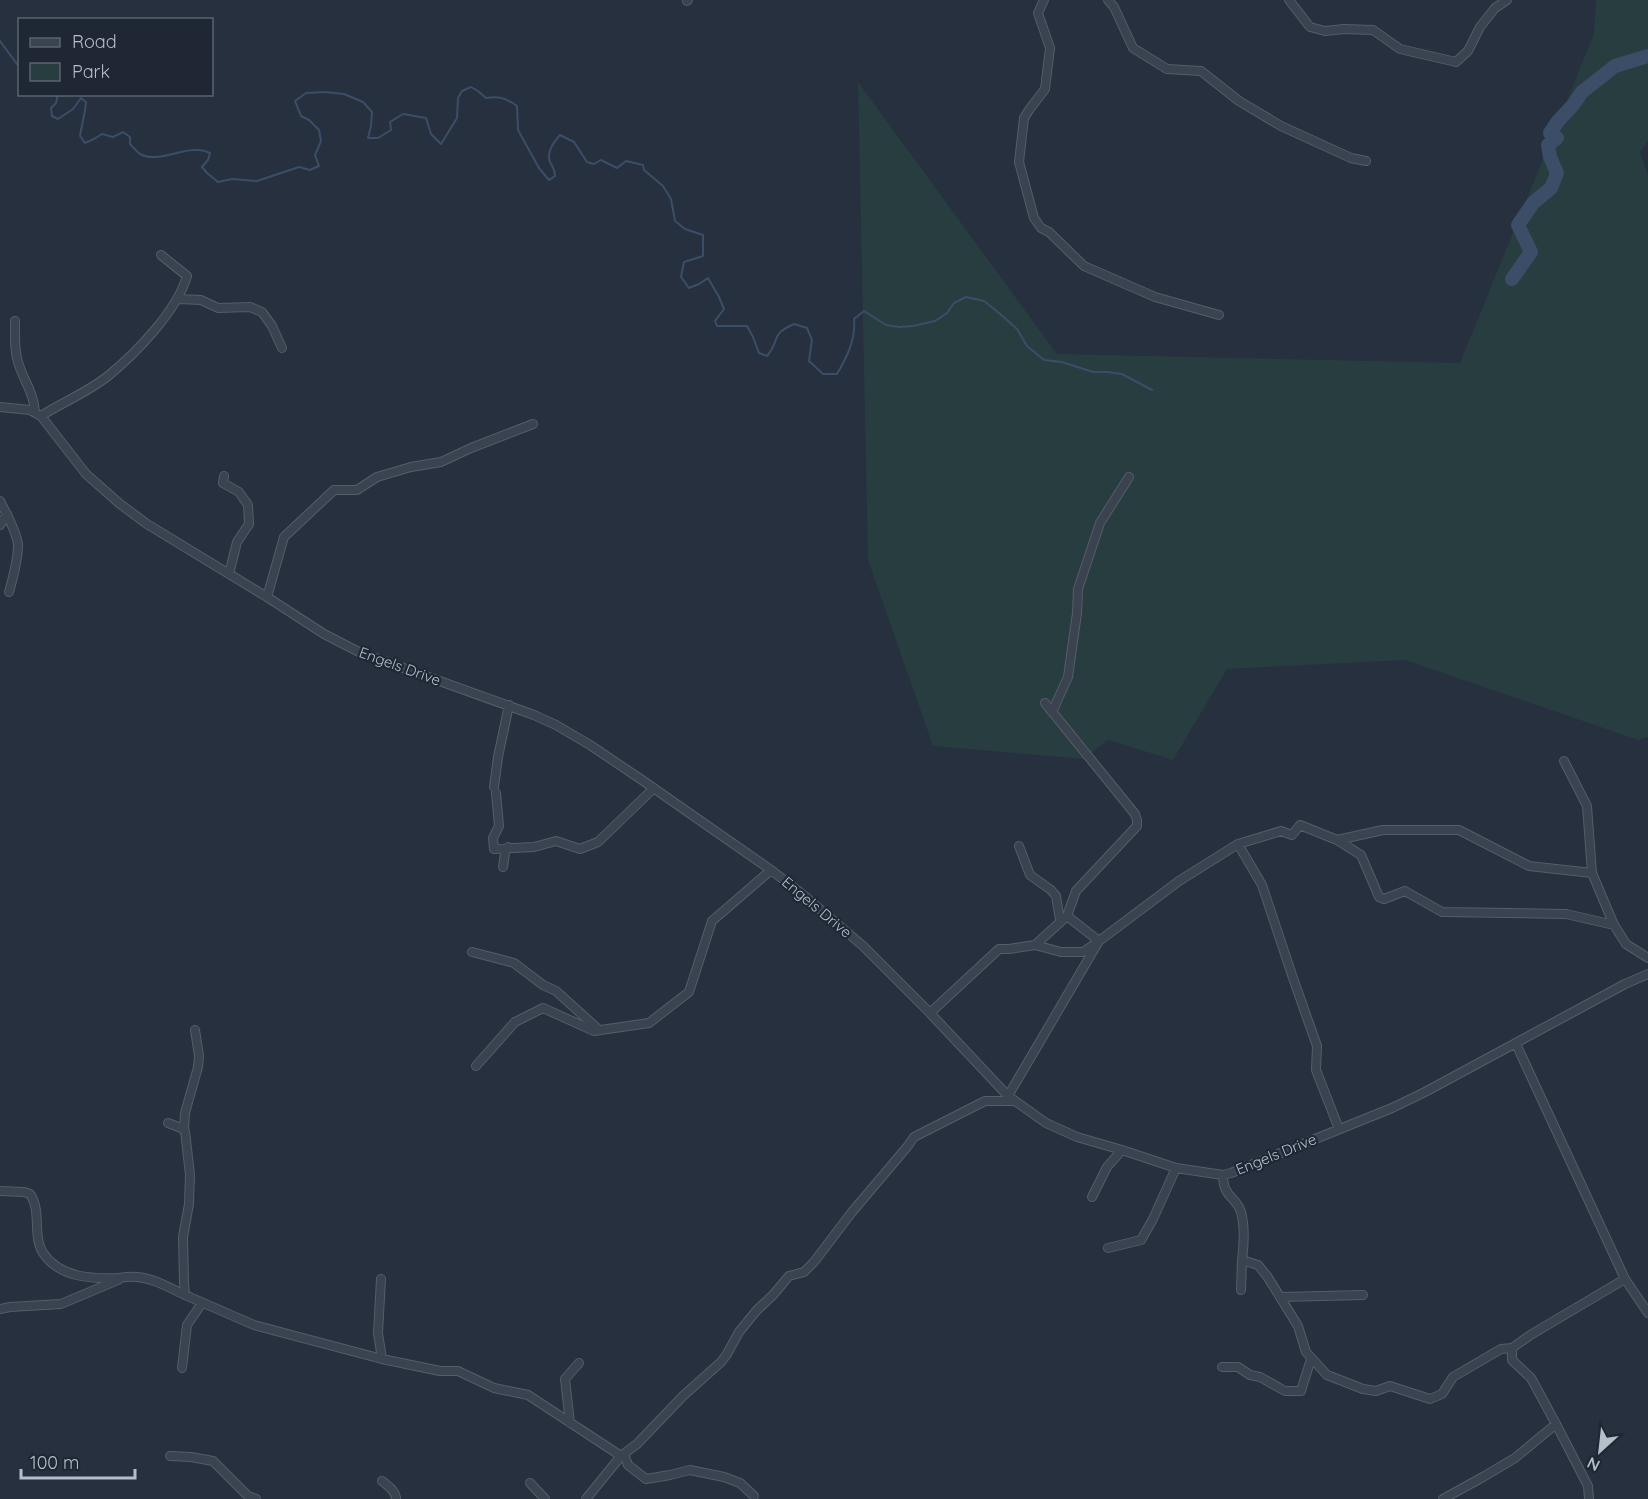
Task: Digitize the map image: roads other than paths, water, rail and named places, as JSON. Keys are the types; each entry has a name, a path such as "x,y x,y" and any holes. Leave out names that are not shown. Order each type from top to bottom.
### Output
{"street":[{"path":"1044,0 1038,13 1050,48 1045,89 1024,118 1019,162 1034,218 1041,228 1049,232 1084,266 1155,297 1219,315"},
{"path":"1108,0 1114,7 1133,48 1167,69 1201,71 1239,100 1281,126 1351,158 1366,161"},
{"path":"1289,0 1310,27 1325,31 1373,30 1400,49 1456,62 1468,51 1480,27 1495,8 1507,0"},
{"path":"0,407 20,408 38,414 107,376 163,321 178,299 187,276 161,255"},
{"path":"178,299 201,300 218,308 250,307 262,312 272,326 282,348"},
{"path":"15,321 16,357 38,414"},
{"name":"Engels Drive","path":"38,414 86,474 120,504 147,524 324,634 359,652 509,705 556,725 654,788 771,870 855,939 930,1013 1011,1099 1048,1124 1077,1137 1176,1168 1223,1174 1339,1129 1425,1092 1625,984 1648,974"},
{"path":"267,597 284,537 334,490 357,490 377,477 411,466 441,462 533,424"},
{"path":"225,476 223,483 239,492 248,505 249,524 237,542 229,574"},
{"path":"1052,712 1068,677 1078,589 1100,523 1129,477"},
{"path":"0,501 18,544 14,576 9,592"},
{"path":"0,525 7,514"},
{"path":"1035,945 1064,918 1076,891 1137,826 1135,814 1045,703"},
{"path":"509,705 498,758 495,790 499,826 493,838 494,849 534,847 556,841 580,849 598,842 654,788"},
{"path":"1564,761 1587,806 1592,873 1614,925 1626,944 1648,958"},
{"path":"930,1013 999,949 1035,945 1061,952 1083,952 1179,881 1238,844 1281,831 1292,835 1300,825 1337,840 1361,855 1381,898 1384,899 1405,891 1442,912 1566,914 1614,925"},
{"path":"1337,840 1383,830 1459,830 1528,866 1592,873"},
{"path":"1238,844 1262,885 1317,1046 1316,1070 1339,1129"},
{"path":"1019,846 1030,875 1056,896 1064,918 1099,940"},
{"path":"503,867 505,852 508,848"},
{"path":"476,1066 515,1022 543,1008 594,1031 650,1023 689,992 712,921 771,870"},
{"path":"586,1499 622,1455 637,1444 683,1396 721,1362 739,1332 789,1276 804,1272 814,1262 914,1137 985,1101 1011,1099 1099,940"},
{"path":"472,952 514,963 543,985 556,991 599,1030"},
{"path":"185,1295 183,1237 190,1198 190,1175 184,1129 185,1113 198,1066 195,1030"},
{"path":"1516,1044 1625,1279 1648,1313"},
{"path":"168,1123 184,1129"},
{"path":"1092,1197 1107,1167 1122,1150"},
{"path":"1108,1248 1141,1240 1176,1168"},
{"path":"1223,1174 1223,1184 1227,1193 1241,1211 1244,1242 1240,1290"},
{"path":"0,1191 24,1192 33,1198 37,1237 42,1251 52,1264 87,1278 122,1278"},
{"path":"1242,1260 1258,1265 1267,1276 1298,1326 1306,1352 1327,1375 1363,1389 1376,1391 1390,1386 1430,1399 1442,1394 1453,1377 1501,1349 1512,1348 1625,1279"},
{"path":"0,1309 61,1304 122,1278 129,1276 147,1279 254,1325 382,1359 440,1371 458,1371 494,1388 528,1395 622,1455 628,1465 646,1479 690,1470 724,1477 740,1484 754,1496"},
{"path":"381,1279 378,1333 382,1359"},
{"path":"1280,1297 1363,1295"},
{"path":"182,1368 187,1325 202,1303"},
{"path":"1512,1348 1512,1360 1530,1378 1556,1424 1588,1486 1589,1499"},
{"path":"1222,1367 1239,1367 1250,1375 1260,1377 1285,1391 1301,1391 1311,1359"},
{"path":"570,1423 565,1379 579,1363"},
{"path":"1443,1499 1515,1458 1556,1424"},
{"path":"170,1456 213,1461 248,1496 256,1499"},
{"path":"382,1481 392,1489 396,1499"},
{"path":"530,1483 545,1499"}],"waterway":[{"path":"0,41 18,65"},
{"path":"1512,279 1531,252 1518,225 1533,203 1551,188 1557,173 1548,145 1557,138 1550,133 1582,92 1615,66 1648,56"},
{"path":"58,96 56,103 51,108 52,116 58,119 73,109 81,98 86,102 80,136 85,143 102,134 113,137 123,132 130,137 130,144 137,152 148,157 202,150 210,153 202,167 218,182 232,179 257,181 299,167 310,170 319,166 315,155 321,141 319,130 301,116 295,101 306,93 344,94 363,102 372,112 368,138 378,138 391,130 390,122 403,114 426,118 431,134 441,144 457,118 458,98 462,91 471,87 486,98 502,98 517,106 518,130 539,168 549,180 555,176 549,158 550,151 560,135 574,142 587,162 594,164 601,160 617,168 626,161 643,165 644,170 663,186 671,199 675,221 685,229 703,235 703,256 684,262 681,277 689,288 708,278 724,309 715,321 717,326 747,326 759,353 767,356 781,331 794,324 807,328 812,340 809,361 823,374 837,374 850,348 854,334 854,319 864,311 886,325 913,326 935,321 947,313 954,303 966,297 984,301 999,313 1017,329 1027,346 1044,360 1062,362 1093,372 1122,374 1152,390"}]}
